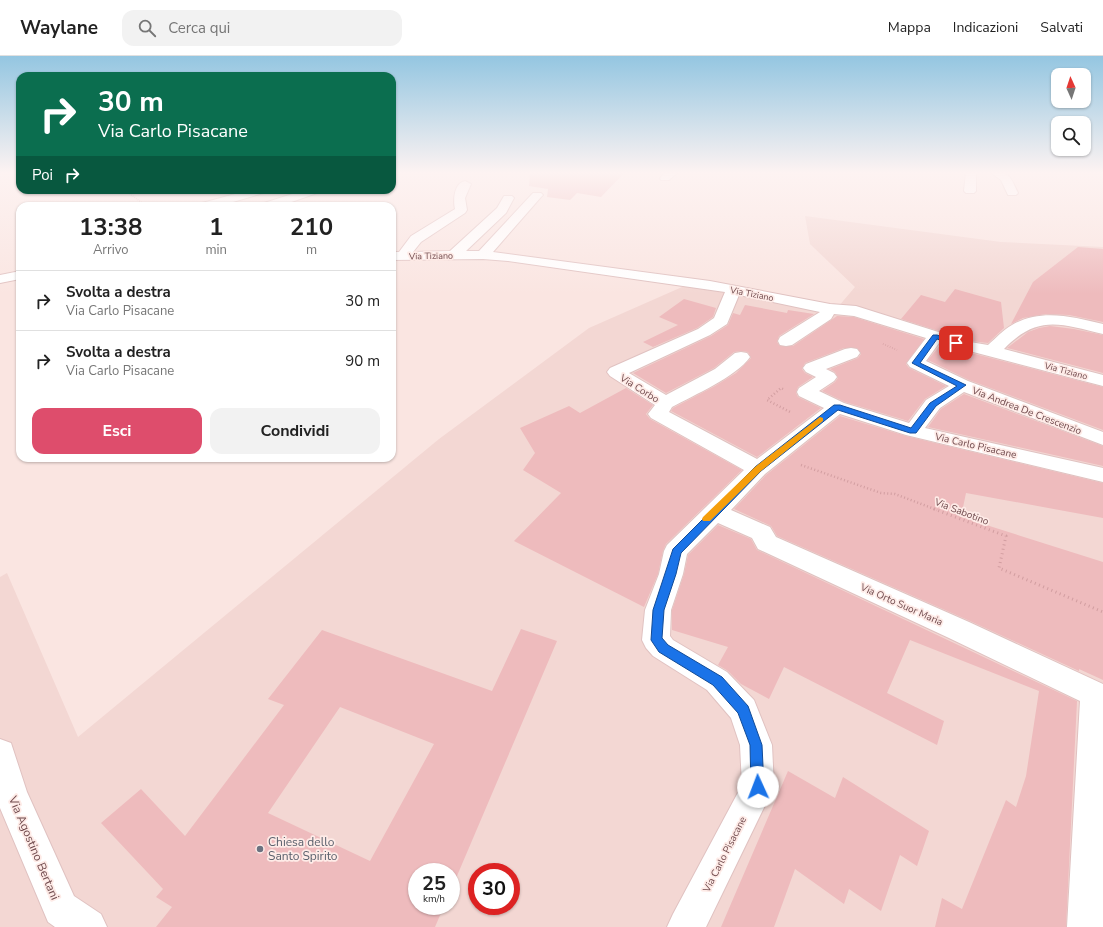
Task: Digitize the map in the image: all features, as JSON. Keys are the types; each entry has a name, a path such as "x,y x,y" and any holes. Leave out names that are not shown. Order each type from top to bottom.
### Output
{"street":[{"path":"398,256 416,239 458,213"},
{"path":"454,255 499,213"},
{"path":"483,255 521,213"},
{"name":"Via Tiziano","path":"398,256 483,255 508,257 733,290 830,309 856,312 935,337 1103,381"},
{"path":"0,279 16,276"},
{"name":"Via Corbo","path":"733,290 721,321 704,332 616,372 665,403 658,414 766,462"},
{"path":"786,341 825,316 830,309"},
{"path":"992,351 1018,328 1031,322 1055,319 1103,329"},
{"path":"918,359 935,337"},
{"path":"837,407 806,392 828,377 812,368 851,353"},
{"path":"665,403 721,372 741,357"},
{"name":"Via Andrea De Crescenzio","path":"918,359 916,363 962,385 1103,439"},
{"path":"913,431 933,404 962,385"},
{"name":"Via Carlo Pisacane","path":"686,927 758,787 756,745 743,710 717,681 664,648 656,640 658,610 671,574 676,551 766,462 837,407 913,431 1103,475"},
{"name":"Via Orto Suor Maria","path":"714,512 762,533 766,543 959,630 1099,696 1086,927"},
{"name":"Via Agostino Bertani","path":"0,754 6,801 60,909 88,927"}],"path":[{"path":"883,343 918,359"},
{"name":"Via Sabotino","path":"766,462 881,493 895,494 1006,536 999,568 1103,612"}],"shaded area":[{"path":"805,216 1001,242 1103,247 1103,927 0,927 0,577 7,573 78,737 439,439 589,328 698,280 838,307 855,287 810,244"}],"building":[{"path":"1078,247 1103,249 1103,322 1069,315 1046,314 1023,318 1011,324 1033,282"},
{"path":"955,289 1001,302 1004,328 988,343 970,341 901,319 921,295 945,302"},
{"path":"684,299 716,308 713,317 697,328 653,347 643,342 678,325 659,317"},
{"path":"745,305 787,313 788,310 814,314 779,336 777,342 780,346 793,346 837,316 854,317 924,339 906,364 909,368 946,386 925,399 908,421 845,402 822,391 835,382 838,378 835,372 830,369 858,358 861,354 857,348 844,348 805,363 802,369 805,373 813,377 798,387 796,393 798,397 821,408 757,457 671,411 673,408 736,373 751,358 748,352 734,352 714,368 666,393 633,373 711,336 728,325 733,313 740,315"},
{"path":"1050,326 1103,335 1103,373 1007,348 1028,332"},
{"path":"940,345 1103,387 1103,430 969,380 928,360"},
{"path":"626,388 653,405 646,414 650,419 742,470 666,544 658,574 644,607 514,541 561,493 523,470 535,453 520,428 569,406 580,413"},
{"path":"964,394 1103,446 1103,466 928,427 941,409"},
{"path":"840,416 906,436 1103,483 1103,518 966,493 961,517 1103,562 1103,680 1079,669 1079,671 777,536 771,526 734,509 766,475"},
{"path":"718,525 751,539 757,550 1077,701 1066,927 935,927 942,898 962,909 1006,800 1016,807 1026,776 1039,691 910,640 887,693 944,721 937,745 784,667 769,699 741,684 728,671 718,665 728,647 672,630 672,610 684,574 688,555"},
{"path":"521,629 557,641 460,869 460,863 408,863 408,915 440,915 435,927 156,927 172,907 156,897 163,889 101,823 141,789 185,836 284,705 268,699 322,630 492,691","holes":["340,707 434,744 370,861 268,813"]},
{"path":"788,771 835,798 843,777 929,831 917,866 900,855 881,911 849,889 844,904 795,869 774,927 721,927"}],"slow traffic":[{"path":"707,519 758,469 820,419"}],"place":[{"name":"Chiesa dello Santo Spirito","path":"260,849"}],"route":[{"path":"758,787 756,745 743,710 717,681 664,648 656,640 658,610 671,574 676,551 758,469 837,407 913,431 933,404 962,385 916,363 935,337 956,343"}]}
